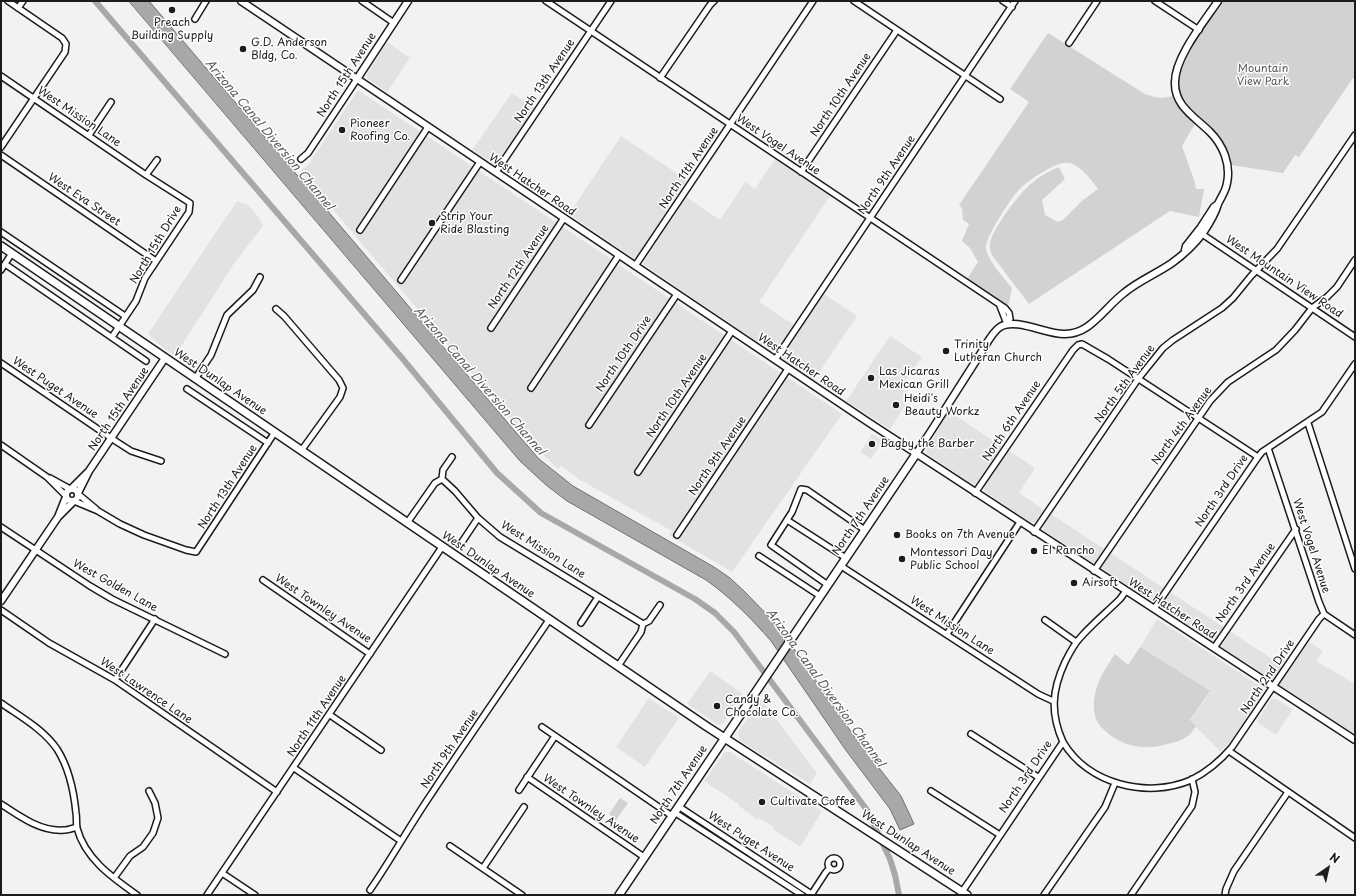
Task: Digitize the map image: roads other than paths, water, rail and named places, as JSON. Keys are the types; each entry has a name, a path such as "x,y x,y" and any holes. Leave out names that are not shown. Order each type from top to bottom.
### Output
{"main road":[{"name":"West Dunlap Avenue","path":"1,246 724,738 964,893"},
{"name":"North 7th Avenue","path":"619,895 916,454"}],"street":[{"path":"1,147 65,52 66,44 62,38 8,1"},
{"path":"18,8 23,1"},
{"path":"195,18 206,1"},
{"name":"West Hatcher Road","path":"240,1 916,454 1355,740"},
{"path":"362,1 394,23"},
{"name":"North 15th Avenue","path":"301,159 308,153 408,1"},
{"name":"West Vogel Avenue","path":"546,1 1000,305 1007,324"},
{"name":"North 13th Avenue","path":"496,172 610,1"},
{"path":"660,78 714,1"},
{"name":"North 11th Avenue","path":"635,266 813,1"},
{"path":"854,1 1000,99"},
{"path":"1003,1 1012,7"},
{"name":"North 9th Avenue","path":"775,360 1016,1"},
{"path":"1069,43 1097,1"},
{"path":"1155,1 1199,30"},
{"path":"1007,324 1058,334 1074,333 1082,330 1124,292 1172,263 1185,252 1186,246 1200,233 1214,208 1218,204 1227,183 1228,169 1226,157 1216,138 1181,104 1174,82 1179,62 1218,1"},
{"name":"North 10th Avenue","path":"801,172 896,30"},
{"name":"West Mission Lane","path":"1,76 146,175 190,202"},
{"path":"89,135 111,102"},
{"path":"360,230 428,127"},
{"name":"North 5th Avenue","path":"1034,532 1138,379 1163,348 1222,308 1233,298 1250,276 1277,249 1355,135"},
{"name":"West Eva Street","path":"1,155 156,261"},
{"path":"146,175 157,160"},
{"path":"401,280 480,162"},
{"name":"North 15th Drive","path":"112,337 136,300 142,283 189,212 190,202"},
{"name":"North 12th Avenue","path":"491,328 564,218"},
{"path":"1,232 125,316"},
{"name":"West Mountain View Road","path":"1200,233 1355,337"},
{"path":"1,270 12,253"},
{"path":"531,388 619,255"},
{"name":"North 4th Avenue","path":"1094,571 1210,401 1228,382 1276,350 1295,330 1312,308 1332,292 1355,260"},
{"path":"5,264 146,361"},
{"path":"196,379 211,356 227,315 253,290 260,278"},
{"name":"North 10th Drive","path":"589,425 676,294"},
{"path":"276,309 284,316 339,380 343,388 340,397 301,451"},
{"name":"North 7th Avenue","path":"916,454 994,334 1000,327 1007,324"},
{"name":"North 10th Avenue","path":"638,472 732,331"},
{"name":"North 6th Avenue","path":"975,493 1073,350 1078,345 1082,344 1138,379"},
{"name":"North 15th Avenue","path":"1,601 58,517 77,499 89,471 165,358"},
{"name":"West Puget Avenue","path":"1,364 111,439 131,451 161,461"},
{"name":"North 3rd Drive","path":"1154,609 1258,457 1268,448 1308,423 1322,412 1355,364"},
{"name":"North 9th Avenue","path":"677,535 788,369"},
{"path":"1138,379 1258,457"},
{"path":"187,389 268,443"},
{"path":"1308,423 1355,569"},
{"name":"North 13th Avenue","path":"98,511 120,524 144,535 186,550 196,552 275,432"},
{"path":"1,445 47,477 69,500 98,511"},
{"name":"West Vogel Avenue","path":"1268,448 1324,614"},
{"path":"407,523 435,483 442,479 443,470 452,457"},
{"name":"North 15th Avenue","path":"58,517 67,492 89,471"},
{"path":"47,477 54,479 70,489 75,489 78,494 98,511"},
{"name":"West Mission Lane","path":"442,479 455,491 478,518 509,543 643,624"},
{"path":"828,585 771,545 792,512 800,489 807,490 865,530"},
{"path":"462,542 478,518"},
{"path":"787,520 846,558"},
{"path":"947,634 1020,522"},
{"name":"West Golden Lane","path":"1,527 90,586 225,654"},
{"name":"North 3rd Avenue","path":"1214,648 1296,529"},
{"name":"North 11th Avenue","path":"207,895 330,715 442,546"},
{"path":"759,556 820,596"},
{"name":"West Mission Lane","path":"841,566 1038,694 1053,701"},
{"name":"West Townley Avenue","path":"263,580 370,654"},
{"name":"North 3rd Drive","path":"964,893 1038,777 1063,742 1055,720 1053,701 1060,672 1068,655 1076,642 1126,592"},
{"path":"581,623 598,597"},
{"path":"618,666 642,632 643,624 649,621 660,605"},
{"name":"West Lawrence Lane","path":"1,610 49,643 115,680 277,792"},
{"path":"1324,614 1355,635"},
{"name":"North 2nd Drive","path":"1229,751 1319,619 1324,614"},
{"path":"115,680 155,619"},
{"name":"North 9th Avenue","path":"370,890 394,856 401,841 549,620"},
{"path":"1045,620 1076,642"},
{"path":"1,703 37,728 57,749 67,769 76,814 77,827 82,840 92,856 105,870 137,895"},
{"path":"330,715 381,750"},
{"name":"West Puget Avenue","path":"542,727 675,811 802,895"},
{"path":"971,734 1038,777"},
{"path":"519,790 555,736"},
{"path":"1063,742 1074,758 1095,774 1115,783 1137,787 1155,788 1174,785 1192,779 1212,766 1229,751 1355,838"},
{"path":"294,768 401,841"},
{"name":"West Townley Avenue","path":"527,777 644,857"},
{"path":"1131,895 1192,806 1195,792 1192,779"},
{"path":"1044,895 1105,807 1115,783"},
{"path":"114,878 130,856 143,847 153,833 158,818 155,803 149,791"},
{"path":"931,791 1000,835"},
{"path":"1225,895 1234,870 1288,792"},
{"path":"1,804 26,821 50,829 65,830 77,827"},
{"path":"483,868 524,807"},
{"name":"West Puget Avenue","path":"675,811 771,866 812,894"},
{"path":"450,846 522,895"},
{"path":"767,872 771,866"},
{"path":"812,894 830,868"},
{"path":"222,873 255,895"}],"waterway":[{"path":"95,1 402,358 497,473 541,513 695,599 715,613 734,632 867,810 890,859 899,895"}],"place":[{"name":"Preach Building Supply","path":"172,10"},
{"name":"G.D. Anderson Bldg, Co.","path":"243,49"},
{"name":"Pioneer Roofing Co.","path":"342,130"},
{"name":"Strip Your Ride Blasting","path":"432,223"},
{"name":"Trinity Lutheran Church","path":"946,351"},
{"name":"Las Jicaras Mexican Grill","path":"871,378"},
{"name":"Heidi's Beauty Workz","path":"896,405"},
{"name":"Bagby the Barber","path":"872,444"},
{"name":"Books on 7th Avenue","path":"897,535"},
{"name":"El Rancho","path":"1034,551"},
{"name":"Montessori Day Public School","path":"902,559"},
{"name":"Airsoft","path":"1074,583"},
{"name":"Candy & Chocolate Co.","path":"717,706"},
{"name":"Cultivate Coffee","path":"762,802"}],"park label":[{"name":"Mountain View Park","path":"1263,75"}],"water label":[{"name":"Arizona Canal Diversion Channel","path":"269,135"},
{"name":"Arizona Canal Diversion Channel","path":"479,381"},
{"name":"Arizona Canal Diversion Channel","path":"825,688"}]}
